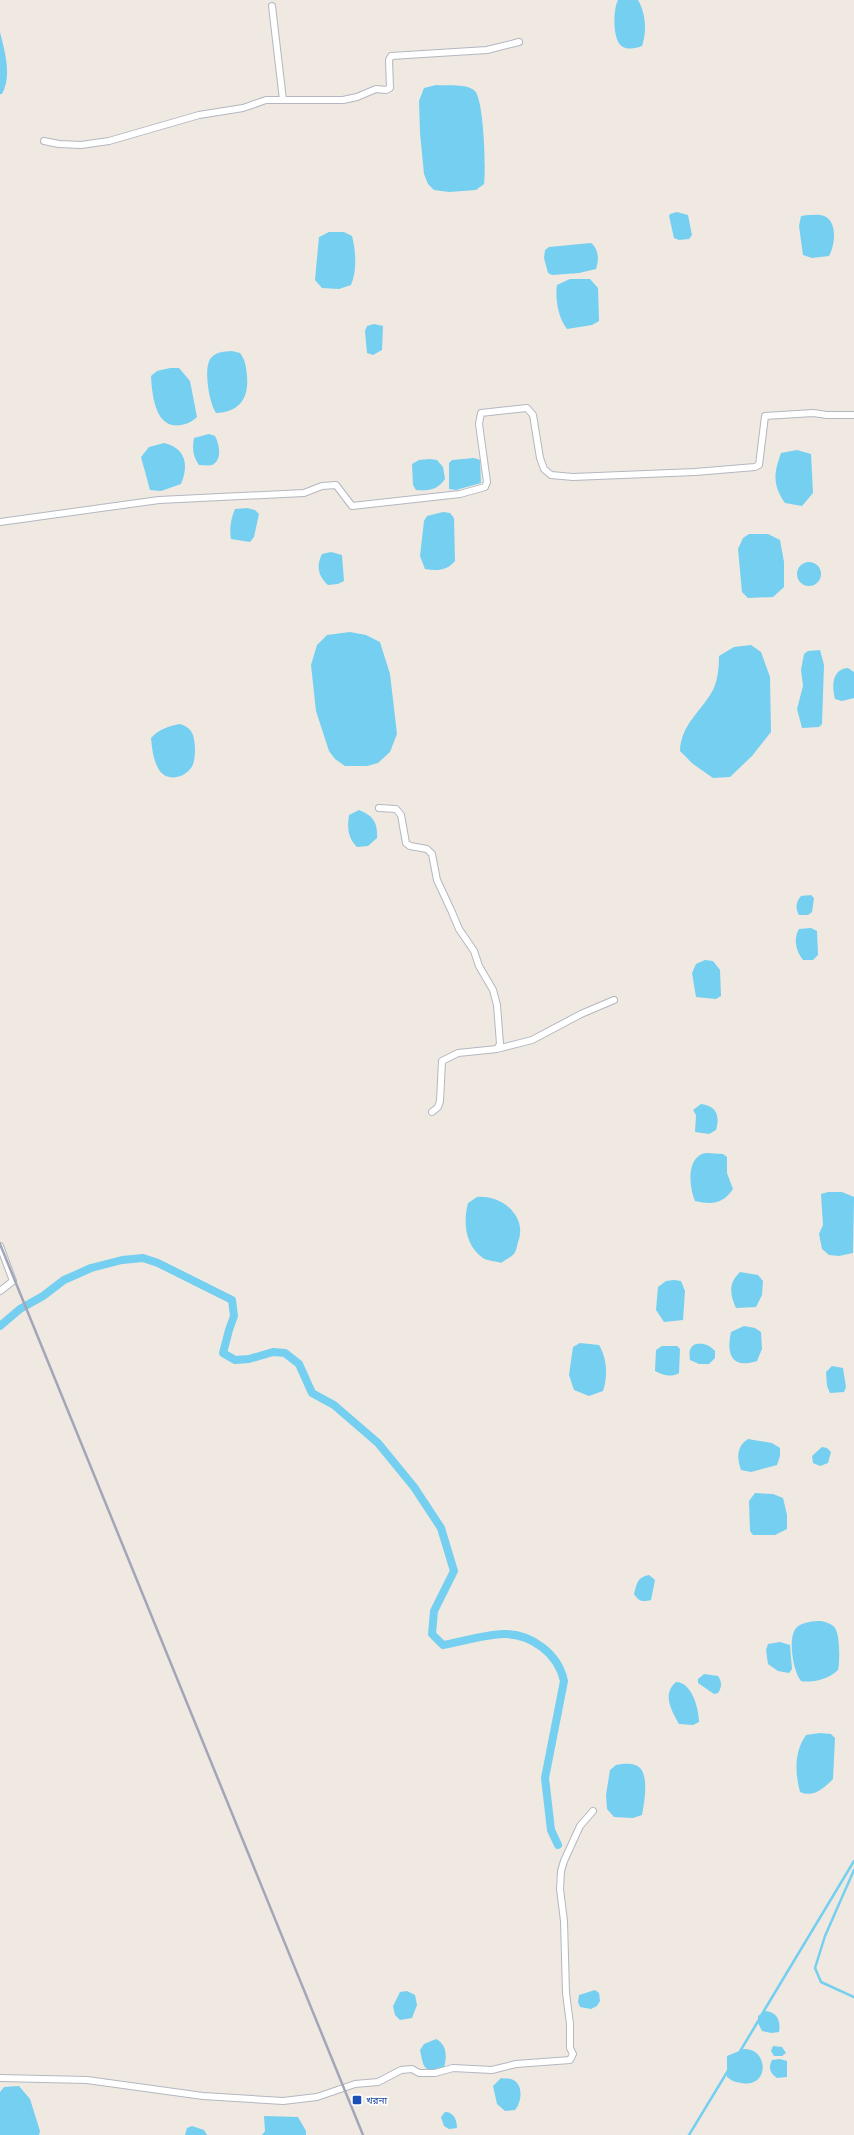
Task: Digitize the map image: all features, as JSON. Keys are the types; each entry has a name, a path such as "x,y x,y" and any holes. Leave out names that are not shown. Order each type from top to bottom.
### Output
{"street":[{"path":"272,6 283,100"},
{"path":"44,141 59,144 81,145 109,141 199,115 243,108 266,100 320,102 343,100 357,97 376,89 386,90 390,88 389,60 391,56 481,50 519,42"},
{"path":"0,522 160,500 304,493 322,486 336,485 352,506 460,494 485,487 487,482 479,424 480,413 502,409 527,408 533,415 540,458 544,469 551,475 573,477 695,472 755,467 759,465 765,416 813,413 827,415 854,415"},
{"path":"379,808 396,809 401,815 406,843 410,846 427,849 432,854 438,880 459,929 474,951 479,966 493,990 497,1005 500,1044 497,1049"},
{"path":"432,1112 438,1107 440,1101 442,1061 458,1053 497,1049 532,1040 581,1014 614,1000"},
{"path":"0,1246 13,1281 0,1290"},
{"path":"0,2078 87,2080 203,2096 283,2101 317,2097 355,2084 378,2082 401,2070 412,2069 420,2073 435,2073 453,2068 492,2070 516,2064 570,2060 573,2054 570,2048 570,2024 566,1993 564,1921 560,1889 561,1871 580,1826 593,1811"}],"water":[{"path":"618,0 638,0 641,5 645,23 645,34 642,46 628,48 619,44 614,25 615,10"},
{"path":"0,32 7,64 7,80 2,94 0,94"},
{"path":"436,85 456,85 471,88 475,91 478,97 484,136 485,176 484,184 476,190 449,192 434,190 428,184 424,174 419,101 424,88"},
{"path":"677,212 688,215 692,235 689,239 679,240 674,238 669,216 670,214"},
{"path":"822,215 832,223 834,240 829,256 812,258 803,255 799,226 801,216"},
{"path":"329,232 344,232 352,236 355,254 353,279 351,285 339,289 322,288 315,280 319,237"},
{"path":"591,243 596,248 598,255 596,269 579,273 552,275 548,273 544,258 545,250 549,247"},
{"path":"570,279 590,279 598,288 599,321 592,325 567,329 559,314 556,290 557,285"},
{"path":"374,324 383,326 382,350 373,355 367,353 365,331 367,326"},
{"path":"232,351 240,353 245,361 247,376 246,391 241,403 236,407 231,410 216,413 209,394 207,369 211,358 216,354"},
{"path":"170,368 179,368 190,381 197,417 186,424 172,425 165,422 160,416 154,401 151,376 157,371"},
{"path":"209,434 215,436 218,443 218,459 212,465 199,465 195,459 193,445 194,438"},
{"path":"164,443 177,449 184,458 185,470 181,484 161,491 150,490 141,457 149,447"},
{"path":"797,450 811,454 813,493 802,506 785,503 776,484 776,473 781,453"},
{"path":"474,458 480,460 481,483 456,490 449,489 449,463 452,460"},
{"path":"419,460 437,460 443,467 445,479 436,488 416,490 413,485 412,464"},
{"path":"247,508 255,510 259,514 254,537 250,542 231,539 230,531 232,516 235,509"},
{"path":"443,512 450,513 454,518 455,561 448,567 441,570 425,569 420,556 424,521 427,516"},
{"path":"749,534 768,534 780,540 784,562 784,587 773,597 748,598 742,592 738,549 743,538"},
{"path":"331,552 342,555 344,581 338,584 328,585 320,574 319,563 322,554"},
{"path":"809,562 818,565 821,574 818,583 809,586 800,583 797,574 800,565"},
{"path":"350,632 366,635 380,642 390,674 397,734 390,752 378,763 367,766 345,766 335,759 329,751 316,711 311,665 317,645 327,635"},
{"path":"751,645 761,652 770,677 771,732 752,756 730,777 713,778 693,764 680,751 681,742 692,719 715,686 719,656 734,647"},
{"path":"820,650 824,665 822,724 819,727 802,728 797,709 803,686 801,670 804,654 808,651"},
{"path":"848,668 854,672 854,698 842,701 835,699 833,685 836,675 842,669"},
{"path":"180,724 187,727 192,732 195,747 194,761 188,772 179,777 169,777 161,772 156,765 151,738 164,728"},
{"path":"359,810 374,820 377,828 377,838 368,846 357,847 354,844 349,832 349,815"},
{"path":"811,895 814,898 812,912 808,915 799,915 797,903 799,898 801,896"},
{"path":"811,928 817,931 818,955 813,960 803,960 796,945 797,933 799,929"},
{"path":"705,960 713,961 720,970 721,996 716,999 696,997 692,973 696,964"},
{"path":"701,1104 711,1107 716,1112 718,1120 716,1130 709,1134 695,1132 696,1115 693,1110"},
{"path":"706,1153 723,1154 727,1157 727,1173 733,1189 725,1198 712,1203 695,1201 691,1188 692,1166 700,1155"},
{"path":"828,1192 842,1192 854,1197 853,1253 839,1256 829,1255 822,1249 819,1234 823,1225 821,1194"},
{"path":"477,1197 486,1197 504,1204 511,1209 519,1224 520,1233 515,1253 501,1263 483,1258 472,1247 469,1240 466,1226 466,1211 468,1203"},
{"path":"740,1272 758,1275 763,1281 762,1295 756,1307 736,1308 732,1298 731,1289 733,1280"},
{"path":"666,1281 681,1281 685,1291 683,1320 664,1322 656,1310 658,1287"},
{"path":"744,1326 755,1328 761,1332 762,1349 757,1361 742,1363 736,1361 730,1353 729,1347 731,1332"},
{"path":"580,1343 599,1345 605,1361 606,1373 603,1391 589,1396 574,1390 569,1375 573,1347"},
{"path":"696,1344 707,1345 715,1351 715,1358 709,1364 699,1364 690,1360 690,1350"},
{"path":"662,1346 677,1346 680,1349 679,1373 676,1375 661,1374 655,1371 656,1350"},
{"path":"832,1366 843,1368 846,1387 844,1392 830,1393 827,1386 826,1372"},
{"path":"748,1439 772,1443 780,1448 780,1456 777,1465 751,1472 741,1470 738,1453 741,1446"},
{"path":"822,1447 827,1448 831,1452 828,1463 820,1466 813,1463 812,1456"},
{"path":"755,1493 773,1494 783,1498 787,1515 787,1529 775,1535 753,1535 750,1531 749,1501"},
{"path":"649,1575 655,1580 651,1600 641,1601 634,1594 636,1587 642,1577"},
{"path":"821,1621 832,1625 837,1631 839,1649 838,1670 821,1680 801,1681 796,1670 792,1654 792,1638 794,1632 797,1627 802,1624"},
{"path":"780,1642 790,1645 792,1669 789,1673 778,1671 768,1664 766,1650 768,1644"},
{"path":"704,1674 718,1676 721,1684 718,1693 714,1694 698,1683 698,1679"},
{"path":"676,1682 682,1683 686,1686 694,1697 698,1710 699,1722 693,1725 679,1724 671,1708 669,1702 669,1692"},
{"path":"820,1733 831,1734 835,1738 833,1779 818,1791 805,1794 800,1792 798,1785 797,1763 799,1748 806,1735"},
{"path":"616,1765 635,1765 640,1768 643,1773 645,1787 642,1815 633,1818 614,1817 607,1809 606,1795 610,1770"},
{"path":"595,1990 599,1993 600,2001 597,2006 591,2009 580,2007 578,2002 579,1995"},
{"path":"407,1991 415,1995 417,2005 412,2018 400,2020 395,2015 393,2006 400,1992"},
{"path":"765,2011 773,2013 779,2020 779,2032 771,2033 762,2031 758,2023 758,2016"},
{"path":"436,2039 443,2045 446,2053 443,2071 426,2068 421,2056 420,2050 424,2044"},
{"path":"773,2046 782,2047 786,2053 782,2056 774,2056 771,2051"},
{"path":"744,2049 752,2050 762,2061 763,2068 761,2075 757,2080 750,2083 737,2082 727,2077 727,2056"},
{"path":"780,2059 787,2061 787,2077 777,2078 770,2070 772,2060"},
{"path":"501,2078 515,2081 520,2088 520,2098 515,2110 505,2111 497,2104 493,2086"},
{"path":"19,2086 30,2099 40,2131 39,2135 0,2135 0,2092 4,2087"},
{"path":"445,2112 453,2115 457,2128 449,2129 444,2126 441,2117"},
{"path":"264,2116 298,2117 306,2131 306,2135 262,2135 265,2131"},
{"path":"192,2126 204,2130 207,2135 185,2135 187,2128"}],"waterway":[{"path":"0,1326 20,1309 43,1296 64,1280 91,1268 122,1260 143,1258 158,1263 232,1300 234,1316 223,1353 235,1360 249,1359 273,1352 285,1353 299,1364 312,1393 334,1405 378,1443 414,1487 441,1528 454,1571 434,1611 432,1634 443,1645 489,1635 504,1634 524,1637 542,1647 556,1662 564,1681 545,1778 551,1830 558,1845"},
{"path":"762,2014 854,1861"},
{"path":"854,1870 825,1936 815,1968 821,1982 854,1997"},
{"path":"739,2053 760,2018"},
{"path":"689,2135 729,2069"}],"railway":[{"path":"0,1244 363,2135"}],"place":[{"name":"খরনা","path":"357,2100"}]}
